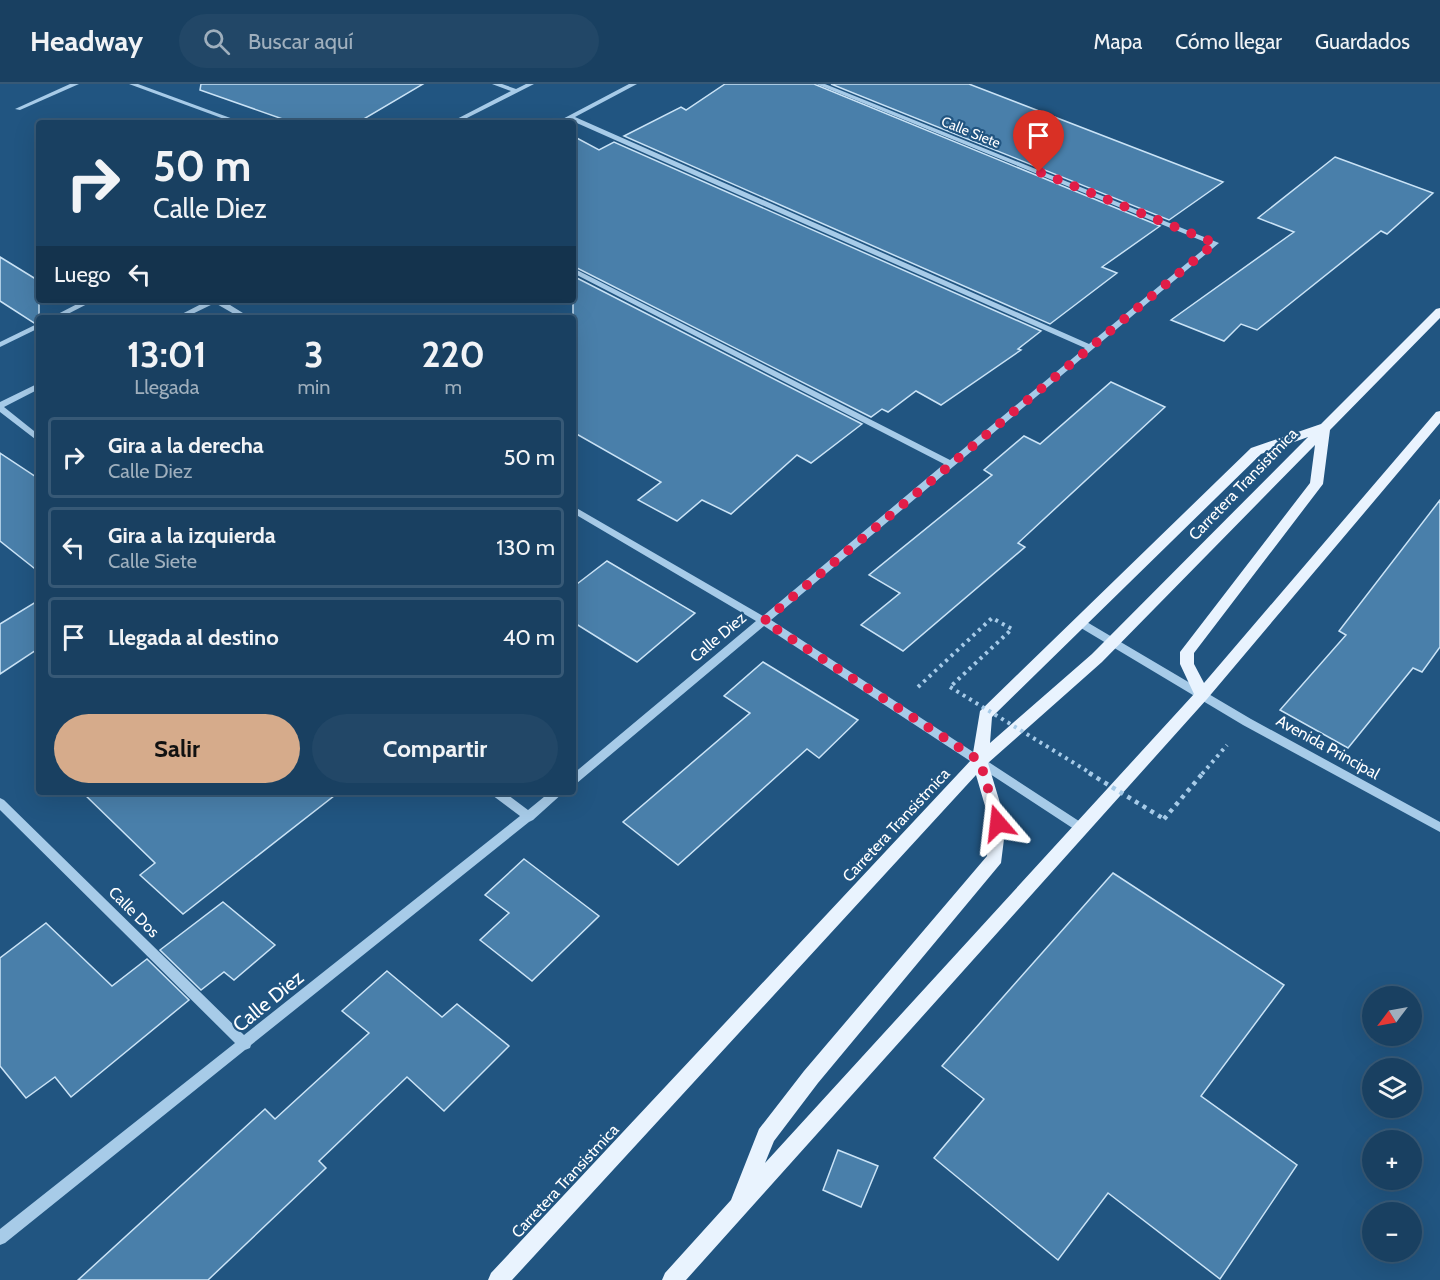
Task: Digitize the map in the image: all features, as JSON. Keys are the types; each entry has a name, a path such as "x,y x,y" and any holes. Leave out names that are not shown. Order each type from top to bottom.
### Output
{"main road":[{"name":"Carretera Transistmica","path":"498,1280 980,761 1113,642 1440,311"},
{"path":"672,1280 1202,695 1440,415"},
{"path":"738,1208 766,1135 811,1077 995,858 998,823 980,761 985,716 1256,451 1324,428 1316,484 1186,652 1186,664 1202,695"}],"street":[{"path":"18,109 76,84"},
{"path":"132,84 233,120"},
{"path":"495,84 517,91"},
{"path":"458,120 531,84"},
{"path":"564,120 634,84"},
{"name":"Calle Siete","path":"819,84 1215,243"},
{"path":"570,117 1090,347"},
{"name":"Calle Diez","path":"576,778 1215,243"},
{"path":"576,272 951,464"},
{"path":"60,315 85,303"},
{"path":"184,315 209,303"},
{"path":"220,303 242,315"},
{"path":"0,345 36,327"},
{"path":"36,388 0,407 36,437"},
{"path":"576,511 764,621 1081,828"},
{"name":"Avenida Principal","path":"1080,622 1247,722 1440,827"},
{"path":"500,795 529,817"},
{"name":"Calle Diez","path":"0,1238 555,795"},
{"name":"Calle Dos","path":"0,803 245,1044"}],"path":[{"path":"897,707 992,618 1012,629 950,687 1164,819 1247,722"}],"building":[{"path":"201,84 423,84 362,120 285,120 200,90"},
{"path":"725,84 814,84 1160,226 1102,267 1117,273 1050,324 624,136 681,107 686,110"},
{"path":"831,84 969,84 1223,182 1169,220"},
{"path":"576,138 599,150 614,142 1041,331 1018,349 1021,350 941,405 916,391 888,412 882,409 871,417 576,268"},
{"path":"1335,157 1433,193 1387,234 1381,231 1257,330 1241,324 1224,341 1171,320 1294,232 1258,218"},
{"path":"0,257 36,279 36,303 39,303 39,315 36,315 36,322 0,301"},
{"path":"576,278 862,424 811,463 797,455 731,514 702,500 677,521 638,500 661,482 576,434 576,315 573,315 573,303 576,303"},
{"path":"1111,382 1165,407 1018,543 1025,547 903,651 861,625 900,593 869,575 992,475 984,470 1024,436 1040,444"},
{"path":"0,453 36,477 36,570 0,541"},
{"path":"1440,500 1440,647 1422,672 1413,668 1348,748 1280,710 1346,635 1339,631"},
{"path":"607,561 695,613 637,662 576,624 576,585"},
{"path":"36,602 36,650 0,674 0,624"},
{"path":"763,662 858,720 819,758 807,749 678,865 623,822 750,713 724,696"},
{"path":"85,795 335,795 183,914 140,875 155,863"},
{"path":"524,859 599,916 532,981 480,940 509,913 485,895"},
{"path":"1113,873 1284,985 1201,1096 1297,1165 1220,1279 1108,1193 1058,1260 934,1158 984,1099 942,1066"},
{"path":"223,902 275,945 234,980 224,972 201,990 160,950"},
{"path":"46,923 112,986 147,959 189,1000 71,1097 55,1077 26,1098 0,1066 0,958"},
{"path":"387,971 442,1017 457,1004 509,1046 444,1111 407,1077 319,1161 326,1168 208,1280 78,1280 265,1109 275,1119 369,1033 342,1011"},
{"path":"838,1150 878,1166 861,1207 823,1190"}],"route":[{"path":"998,823 980,761 764,621 1215,243 1039,172"}]}
